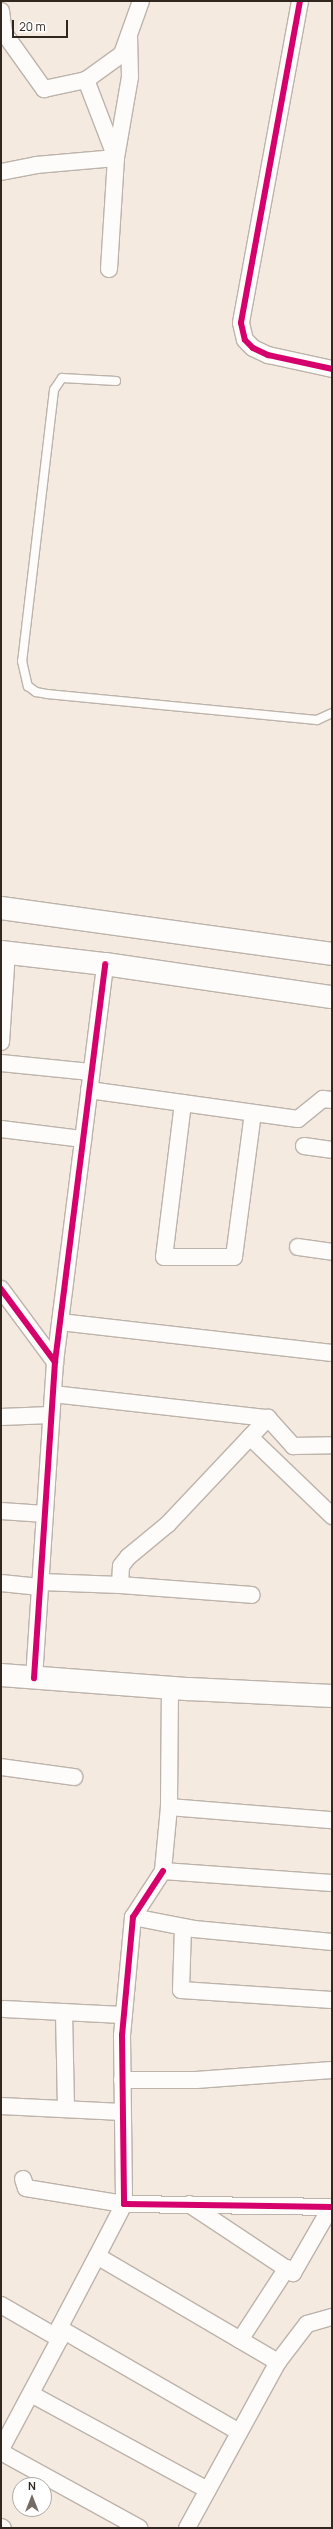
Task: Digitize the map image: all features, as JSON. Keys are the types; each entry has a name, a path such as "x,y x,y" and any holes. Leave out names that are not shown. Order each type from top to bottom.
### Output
{"street":[{"path":"1,11 3,37 44,89 86,80 122,54 141,1"},
{"path":"300,1 241,323 245,340 253,348 268,355 332,369"},
{"path":"109,269 116,158 130,77 129,36"},
{"path":"86,80 116,158"},
{"path":"1,172 36,165 116,158"},
{"path":"1,908 332,954"},
{"path":"1,1042 4,952 105,964 332,997"},
{"path":"34,1678 55,1362 105,964"},
{"path":"1,1063 91,1072"},
{"path":"89,1090 298,1119 323,1099 332,1100"},
{"path":"183,1103 164,1257 234,1257 253,1113"},
{"path":"1,1130 83,1140"},
{"path":"304,1146 332,1150"},
{"path":"298,1247 332,1252"},
{"path":"1,1289 55,1362"},
{"path":"60,1322 332,1353"},
{"path":"53,1394 268,1418 293,1446 332,1445"},
{"path":"1,1417 51,1415"},
{"path":"120,1586 121,1566 128,1557 168,1524 268,1418"},
{"path":"250,1437 332,1516"},
{"path":"1,1510 45,1514"},
{"path":"1,1583 120,1586 252,1595"},
{"path":"1,1675 170,1688 332,1696"},
{"path":"62,2335 59,2328 124,2204 122,2080 124,2014 133,1917 164,1871 169,1807 170,1688"},
{"path":"1,1768 74,1777"},
{"path":"169,1807 332,1820"},
{"path":"164,1871 332,1883"},
{"path":"133,1917 183,1927 332,1942"},
{"path":"183,1927 181,1990 332,2000"},
{"path":"4,2009 124,2014"},
{"path":"64,2012 66,2109"},
{"path":"122,2080 196,2080 332,2070"},
{"path":"1,2106 122,2112"},
{"path":"23,2179 26,2188 124,2204 189,2204 331,2207 293,2273 189,2204"},
{"path":"97,2256 278,2362"},
{"path":"240,2340 287,2268"},
{"path":"1,2305 62,2335 239,2432"},
{"path":"187,2528 278,2362 307,2324 332,2317"},
{"path":"62,2335 1,2450 139,2528"},
{"path":"31,2394 208,2490"}],"lane":[{"path":"116,381 62,378 54,390 22,661 28,686 36,692 47,694 317,720 332,713"}],"cycle path":[{"path":"300,1 241,323 245,340 253,348 268,355 332,369"},
{"path":"55,1362 105,964"},
{"path":"1,1289 55,1362 34,1678"},
{"path":"163,1871 133,1917 122,2035 124,2204 332,2207"}]}
